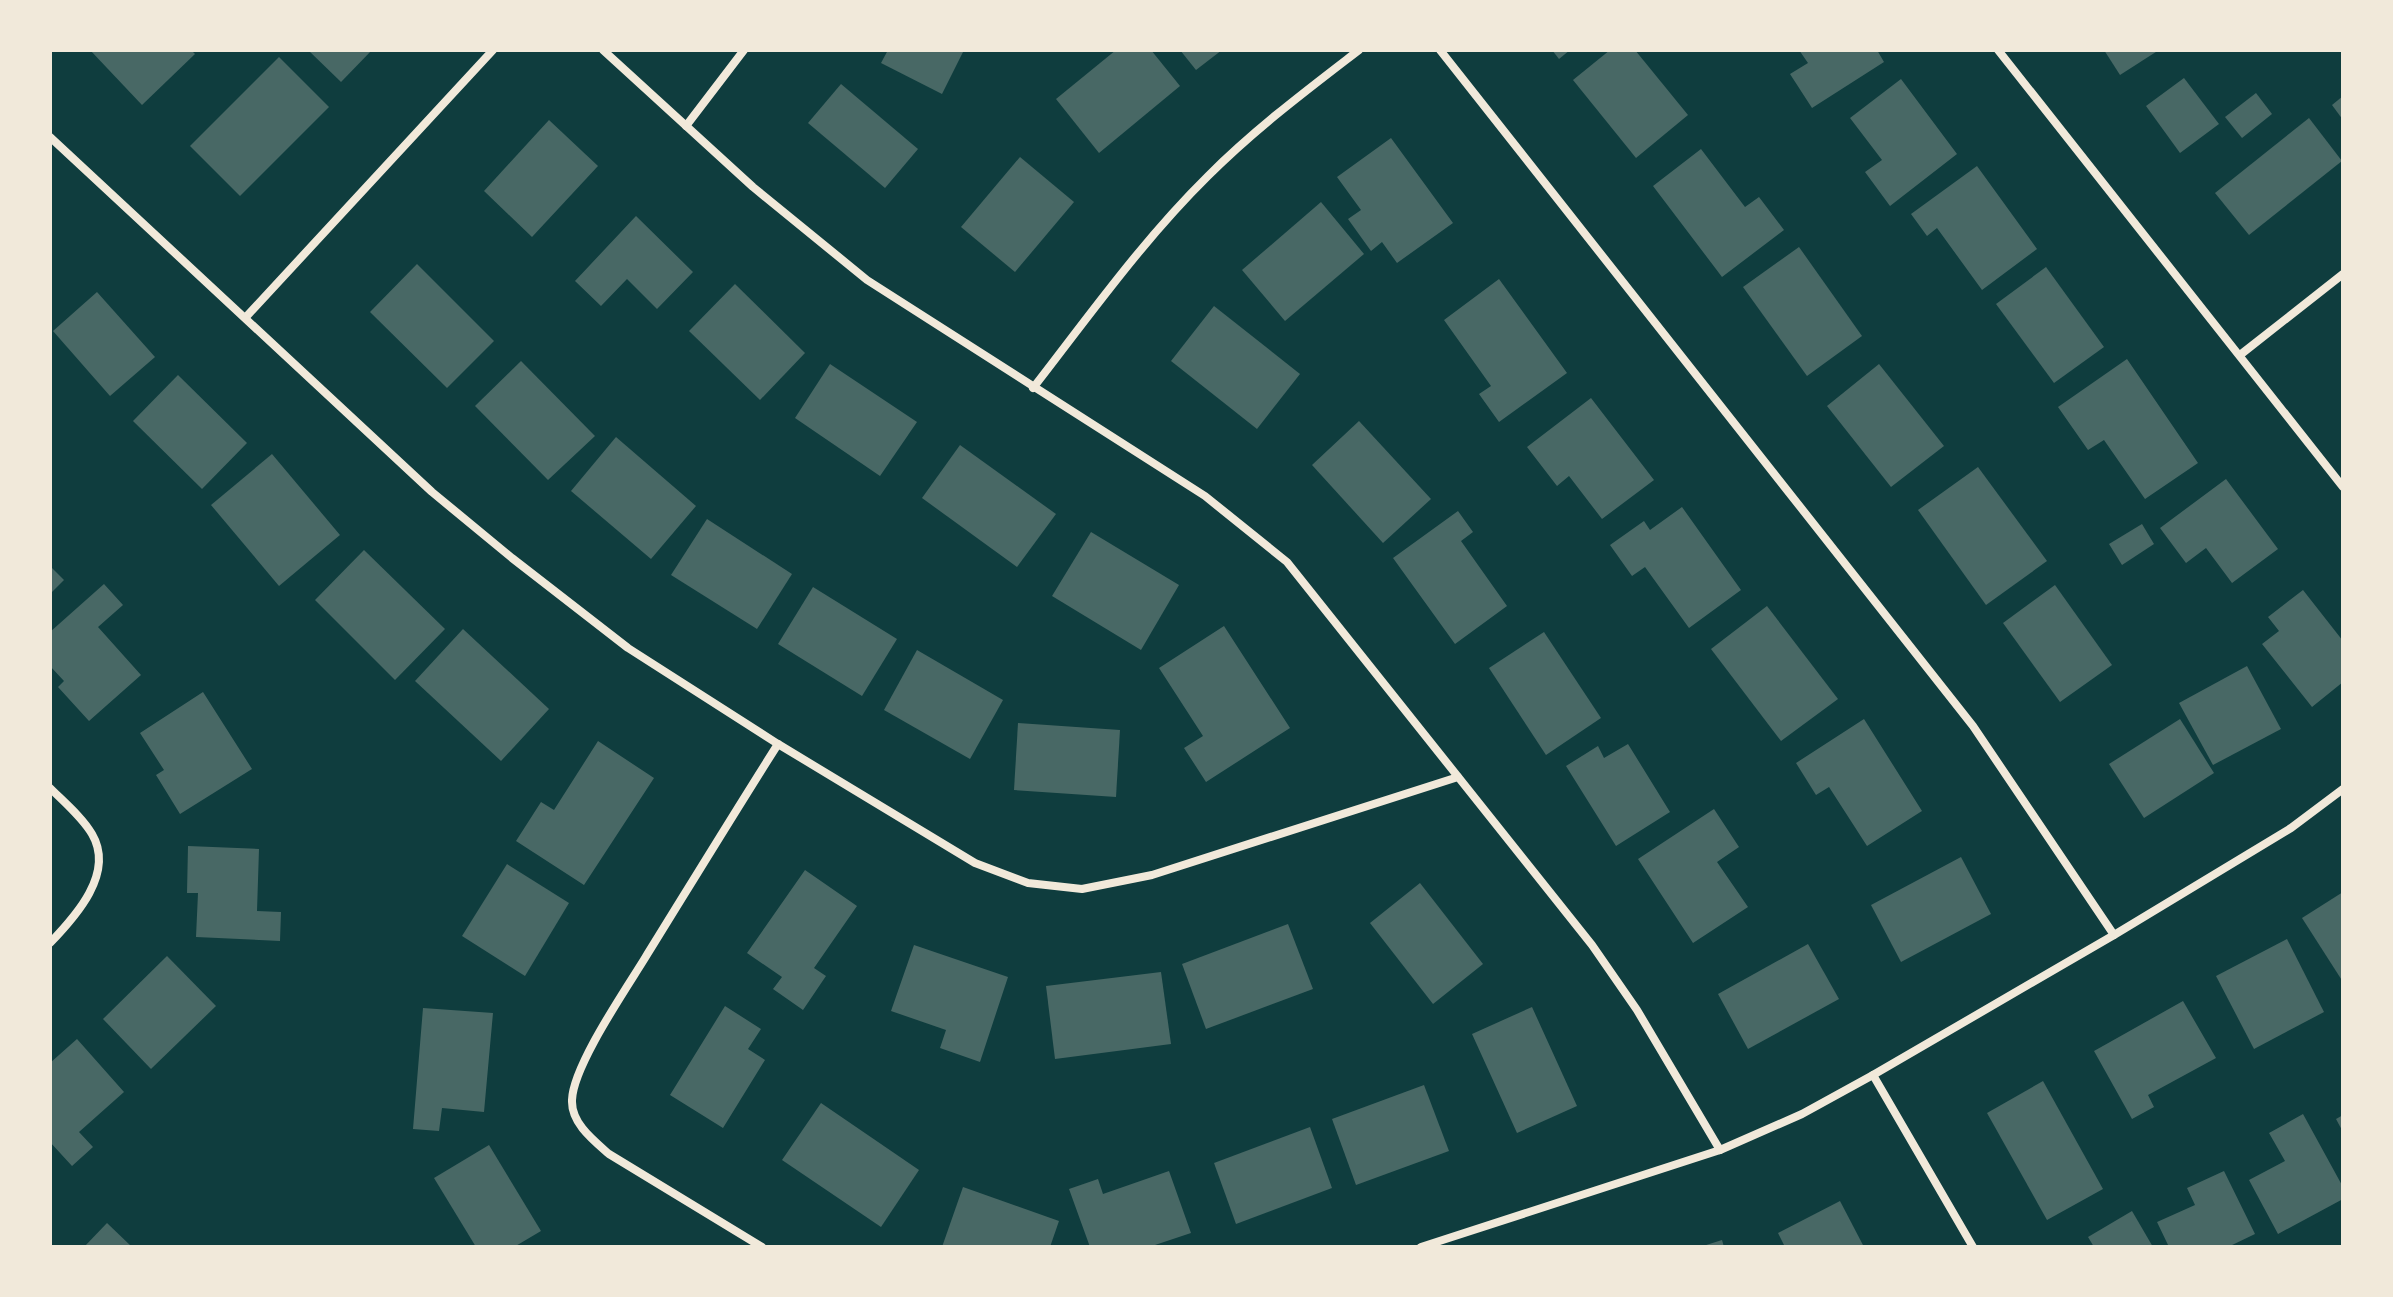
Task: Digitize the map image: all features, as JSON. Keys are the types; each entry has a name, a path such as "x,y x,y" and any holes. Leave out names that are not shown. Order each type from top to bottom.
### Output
{"street":[{"path":"246,317 493,50"},
{"path":"603,50 753,187 867,280 1205,496 1287,562 1601,958 1637,1010 1720,1150"},
{"path":"686,126 744,50"},
{"path":"1033,388 1132,259 1207,177 1256,130 1359,50"},
{"path":"1440,50 1973,726 2114,935"},
{"path":"1998,50 2343,487"},
{"path":"50,137 432,492 512,558 628,648 778,744 975,863 1028,883 1082,889 1152,875 1458,777"},
{"path":"2240,355 2343,274"},
{"path":"762,1247 609,1154 579,1122 572,1099 577,1080 606,1020 778,744"},
{"path":"50,788 92,834 100,854 97,878 68,924 50,943"},
{"path":"1421,1247 1720,1150 1802,1114 2114,935 2291,828 2343,789"},
{"path":"1873,1075 1973,1247"}],"building":[{"path":"90,50 191,50 195,54 142,105"},
{"path":"308,50 372,50 341,82"},
{"path":"888,50 964,50 942,94 881,63"},
{"path":"1116,50 1151,50 1180,86 1099,153 1056,99"},
{"path":"1180,50 1222,50 1196,70"},
{"path":"1552,50 1570,50 1559,59"},
{"path":"1610,50 1635,50 1688,115 1636,158 1573,80"},
{"path":"1799,50 1877,50 1884,62 1812,108 1790,74 1808,63"},
{"path":"2104,50 2159,50 2120,75"},
{"path":"279,57 329,107 240,196 190,146"},
{"path":"2184,78 2219,124 2180,153 2146,106"},
{"path":"1901,79 1957,154 1890,206 1865,172 1882,160 1850,118"},
{"path":"841,84 918,149 885,188 808,123"},
{"path":"2256,93 2272,114 2242,138 2225,117"},
{"path":"2343,96 2343,120 2332,105"},
{"path":"2309,118 2342,161 2249,235 2215,193"},
{"path":"549,120 598,166 532,237 484,191"},
{"path":"1391,138 1453,223 1397,263 1382,242 1371,251 1348,219 1361,210 1337,177"},
{"path":"1701,149 1745,207 1759,197 1784,230 1722,277 1653,186"},
{"path":"1020,157 1074,202 1015,272 961,227"},
{"path":"1977,166 2037,249 1982,290 1937,228 1927,236 1911,214"},
{"path":"1321,202 1364,254 1285,321 1242,270"},
{"path":"636,216 693,272 657,309 627,279 601,306 575,281"},
{"path":"1799,247 1862,336 1807,376 1743,287"},
{"path":"417,264 494,341 447,388 370,312"},
{"path":"2046,267 2104,347 2054,383 1996,304"},
{"path":"1499,279 1567,373 1499,422 1479,394 1491,386 1444,320"},
{"path":"735,284 805,353 760,400 689,331"},
{"path":"97,292 155,357 110,396 53,331"},
{"path":"1214,306 1300,374 1257,429 1171,361"},
{"path":"2127,359 2198,463 2145,499 2104,440 2088,450 2058,407"},
{"path":"521,361 595,436 548,480 475,406"},
{"path":"830,364 917,422 880,476 795,418"},
{"path":"1879,364 1944,446 1891,487 1827,406"},
{"path":"178,375 247,443 202,489 133,421"},
{"path":"1591,398 1654,480 1602,519 1569,476 1557,486 1527,447"},
{"path":"1359,421 1431,499 1383,543 1312,465"},
{"path":"616,437 696,506 651,559 571,491"},
{"path":"960,445 1056,514 1017,567 922,498"},
{"path":"272,454 340,535 279,586 211,505"},
{"path":"1978,467 2047,561 1986,605 1918,510"},
{"path":"2226,479 2278,549 2232,583 2206,548 2186,563 2160,528"},
{"path":"1682,507 1741,590 1689,628 1645,567 1632,576 1610,545 1644,521 1650,530"},
{"path":"1458,511 1473,532 1461,541 1507,606 1455,644 1393,558"},
{"path":"707,519 792,574 757,629 671,575"},
{"path":"2142,524 2154,544 2122,565 2109,544"},
{"path":"1091,532 1179,585 1141,650 1052,596"},
{"path":"364,550 445,629 395,680 315,600"},
{"path":"50,566 64,580 50,594"},
{"path":"104,584 123,605 98,627 141,675 89,721 58,687 64,681 50,666 50,632"},
{"path":"2055,585 2112,665 2060,702 2003,623"},
{"path":"813,587 897,639 862,696 778,644"},
{"path":"2303,590 2343,641 2343,682 2312,707 2262,644 2279,631 2268,617"},
{"path":"1767,606 1838,699 1781,741 1711,649"},
{"path":"1224,626 1290,728 1206,782 1184,748 1203,736 1159,668"},
{"path":"463,629 549,709 501,761 415,681"},
{"path":"1544,632 1601,718 1546,755 1489,668"},
{"path":"917,650 1003,700 970,759 884,710"},
{"path":"2247,666 2281,729 2213,765 2179,703"},
{"path":"203,692 252,769 180,814 156,775 164,770 140,733"},
{"path":"1864,719 1922,811 1867,846 1829,787 1816,795 1796,763"},
{"path":"2180,719 2214,773 2144,818 2109,764"},
{"path":"1018,723 1120,730 1116,797 1014,790"},
{"path":"598,741 654,778 584,885 516,841 541,802 554,810"},
{"path":"1628,744 1670,812 1616,846 1566,766 1598,746 1604,758"},
{"path":"1714,809 1739,847 1717,862 1748,907 1693,943 1638,859"},
{"path":"188,846 259,849 257,911 281,912 280,941 196,937 198,893 187,893"},
{"path":"1961,857 1991,914 1901,962 1871,905"},
{"path":"507,864 569,903 525,976 462,936"},
{"path":"805,870 857,906 814,968 826,976 803,1010 773,989 782,977 747,953"},
{"path":"1420,883 1483,964 1433,1004 1370,923"},
{"path":"2343,892 2343,982 2302,918"},
{"path":"1288,924 1313,989 1206,1029 1182,964"},
{"path":"2287,939 2324,1012 2254,1049 2216,976"},
{"path":"1808,944 1839,999 1748,1049 1718,994"},
{"path":"914,945 1008,977 980,1062 940,1048 946,1030 891,1011"},
{"path":"167,956 216,1006 151,1069 103,1019"},
{"path":"1161,972 1171,1044 1055,1059 1046,986"},
{"path":"2183,1001 2216,1058 2148,1095 2154,1107 2132,1119 2094,1051"},
{"path":"725,1006 761,1029 748,1049 765,1060 723,1128 670,1095"},
{"path":"1532,1007 1577,1106 1517,1133 1472,1034"},
{"path":"423,1008 493,1013 484,1112 442,1108 439,1131 413,1129"},
{"path":"77,1039 124,1092 79,1132 93,1147 72,1166 50,1142 50,1063"},
{"path":"2043,1081 2103,1189 2047,1220 1987,1113"},
{"path":"1424,1085 1449,1151 1356,1185 1332,1119"},
{"path":"821,1103 919,1170 881,1227 782,1160"},
{"path":"2303,1114 2343,1187 2343,1199 2278,1234 2249,1180 2285,1161 2269,1133"},
{"path":"2343,1115 2343,1132 2336,1119"},
{"path":"1310,1127 1332,1188 1236,1224 1214,1163"},
{"path":"489,1145 541,1231 514,1247 476,1247 434,1178"},
{"path":"1169,1171 1191,1233 1149,1247 1090,1247 1069,1189 1098,1179 1103,1194"},
{"path":"2224,1171 2255,1234 2228,1247 2169,1247 2157,1222 2195,1205 2187,1188"},
{"path":"963,1187 1059,1221 1050,1247 942,1247"},
{"path":"1840,1201 1864,1247 1785,1247 1778,1233"},
{"path":"2132,1211 2153,1247 2094,1247 2088,1237"},
{"path":"107,1223 132,1247 84,1247"},
{"path":"1722,1240 1724,1247 1703,1247 1703,1246"}]}
